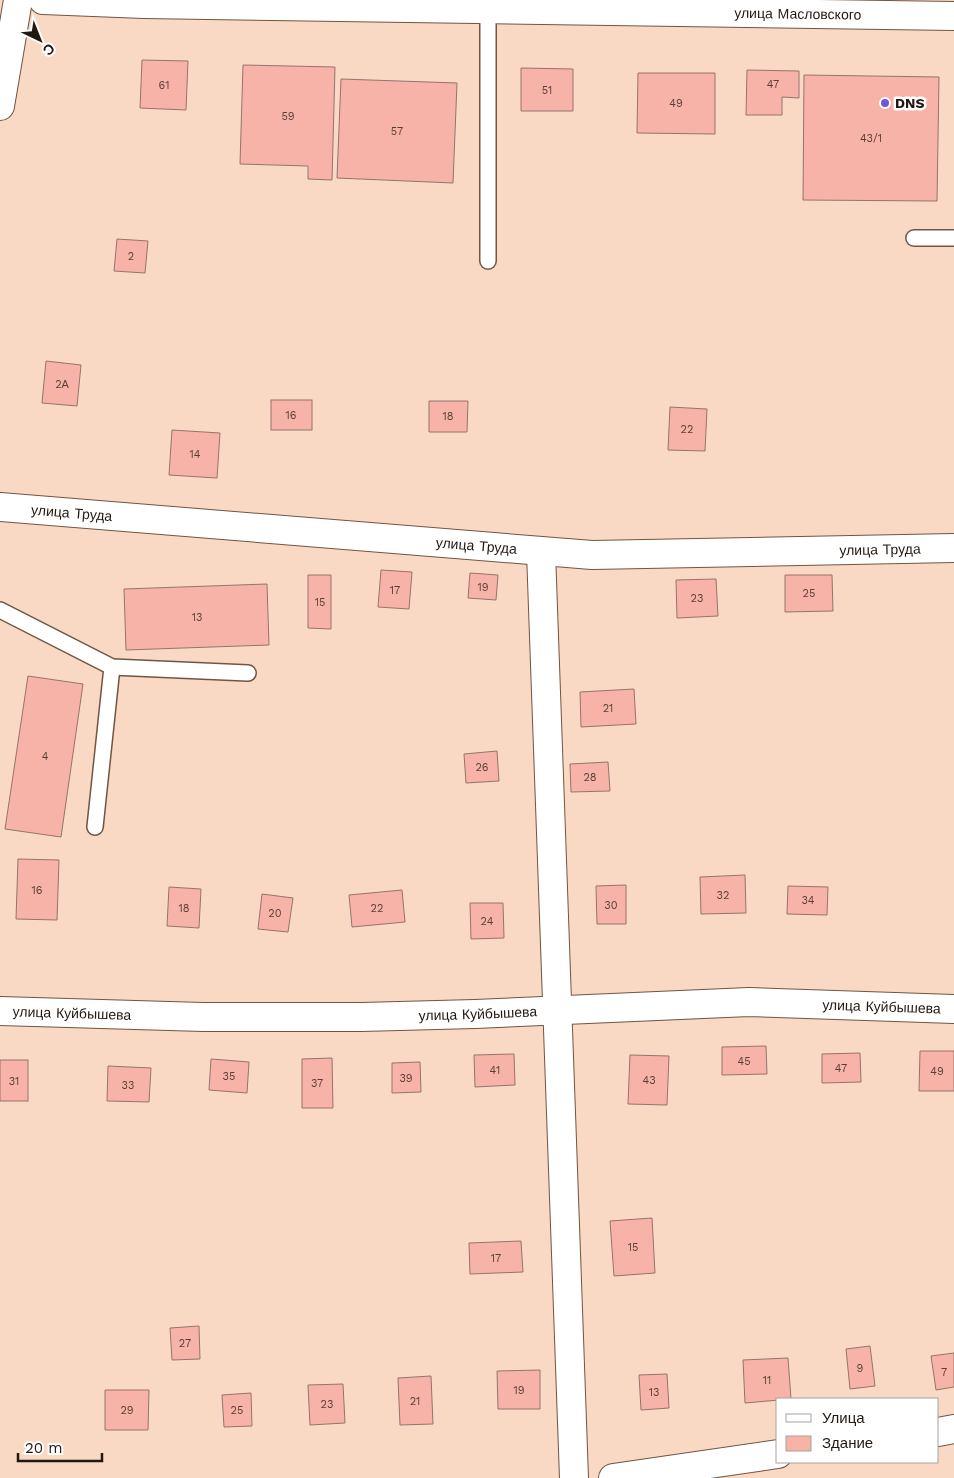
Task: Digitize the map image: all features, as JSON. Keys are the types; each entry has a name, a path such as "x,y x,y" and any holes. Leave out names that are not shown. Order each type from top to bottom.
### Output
{"street":[{"path":"0,106 18,0"},
{"name":"улица Масловского","path":"43,0 488,9 738,6 954,16"},
{"name":"улица Труда","path":"0,507 592,555 954,548"},
{"path":"541,552 574,1478"},
{"name":"улица Куйбышева","path":"0,1011 202,1018 370,1017 749,1002 954,1010"},
{"path":"939,1432 954,1429"},
{"path":"613,1478 776,1454"}],"lane":[{"path":"488,9 488,262"},
{"path":"914,238 954,238"},
{"path":"0,610 112,667 248,673"},
{"path":"95,827 112,667"}],"building":[{"path":"142,60 188,61 186,110 140,108"},
{"path":"243,65 335,67 332,180 308,179 308,166 240,164"},
{"path":"521,68 573,69 573,111 521,111"},
{"path":"747,70 799,71 799,98 782,97 782,115 746,115"},
{"path":"638,73 715,73 715,134 637,133"},
{"path":"804,75 939,77 937,201 803,200"},
{"path":"341,79 457,83 453,183 337,178"},
{"path":"117,239 148,241 145,273 114,271"},
{"path":"46,361 81,365 77,406 42,403"},
{"path":"271,400 312,400 312,430 271,430"},
{"path":"429,401 468,401 467,432 429,432"},
{"path":"670,407 707,409 705,451 668,450"},
{"path":"172,430 220,433 217,478 169,475"},
{"path":"381,570 412,572 409,609 378,607"},
{"path":"470,573 498,575 496,600 468,598"},
{"path":"308,575 331,575 331,629 308,628"},
{"path":"785,575 832,575 833,611 785,612"},
{"path":"716,579 718,616 677,618 676,580"},
{"path":"267,584 269,645 126,650 124,589"},
{"path":"28,676 83,684 61,837 5,829"},
{"path":"634,689 636,724 581,727 580,692"},
{"path":"497,751 499,781 466,783 464,754"},
{"path":"608,762 610,791 571,792 570,764"},
{"path":"18,859 59,860 57,920 16,919"},
{"path":"745,875 746,913 701,914 700,877"},
{"path":"626,885 626,924 597,924 596,886"},
{"path":"788,886 828,887 827,915 787,914"},
{"path":"169,887 201,889 199,928 167,926"},
{"path":"402,890 405,922 352,927 349,895"},
{"path":"262,894 293,898 288,932 258,929"},
{"path":"470,903 503,903 504,938 471,939"},
{"path":"766,1046 767,1074 722,1075 722,1047"},
{"path":"920,1051 954,1051 954,1091 919,1091"},
{"path":"860,1053 861,1082 822,1083 822,1054"},
{"path":"514,1054 515,1085 475,1087 474,1055"},
{"path":"630,1055 669,1056 667,1105 628,1104"},
{"path":"332,1058 333,1108 302,1108 302,1059"},
{"path":"211,1059 249,1062 247,1093 209,1090"},
{"path":"0,1060 28,1060 28,1101 0,1101"},
{"path":"420,1062 421,1092 392,1093 392,1063"},
{"path":"108,1066 151,1068 149,1102 107,1101"},
{"path":"652,1218 655,1273 614,1276 610,1221"},
{"path":"521,1241 523,1272 470,1274 469,1243"},
{"path":"199,1326 200,1359 172,1360 170,1328"},
{"path":"870,1346 875,1386 850,1389 846,1349"},
{"path":"954,1353 954,1387 936,1390 931,1356"},
{"path":"788,1358 791,1398 776,1398 776,1400 745,1403 743,1360"},
{"path":"540,1370 540,1409 498,1409 497,1371"},
{"path":"667,1374 669,1408 641,1410 639,1375"},
{"path":"431,1376 433,1424 400,1425 398,1378"},
{"path":"343,1384 345,1423 310,1425 308,1385"},
{"path":"105,1390 149,1390 148,1430 105,1430"},
{"path":"251,1393 252,1426 224,1427 222,1395"}],"place":[{"name":"DNS","path":"885,103"}]}
